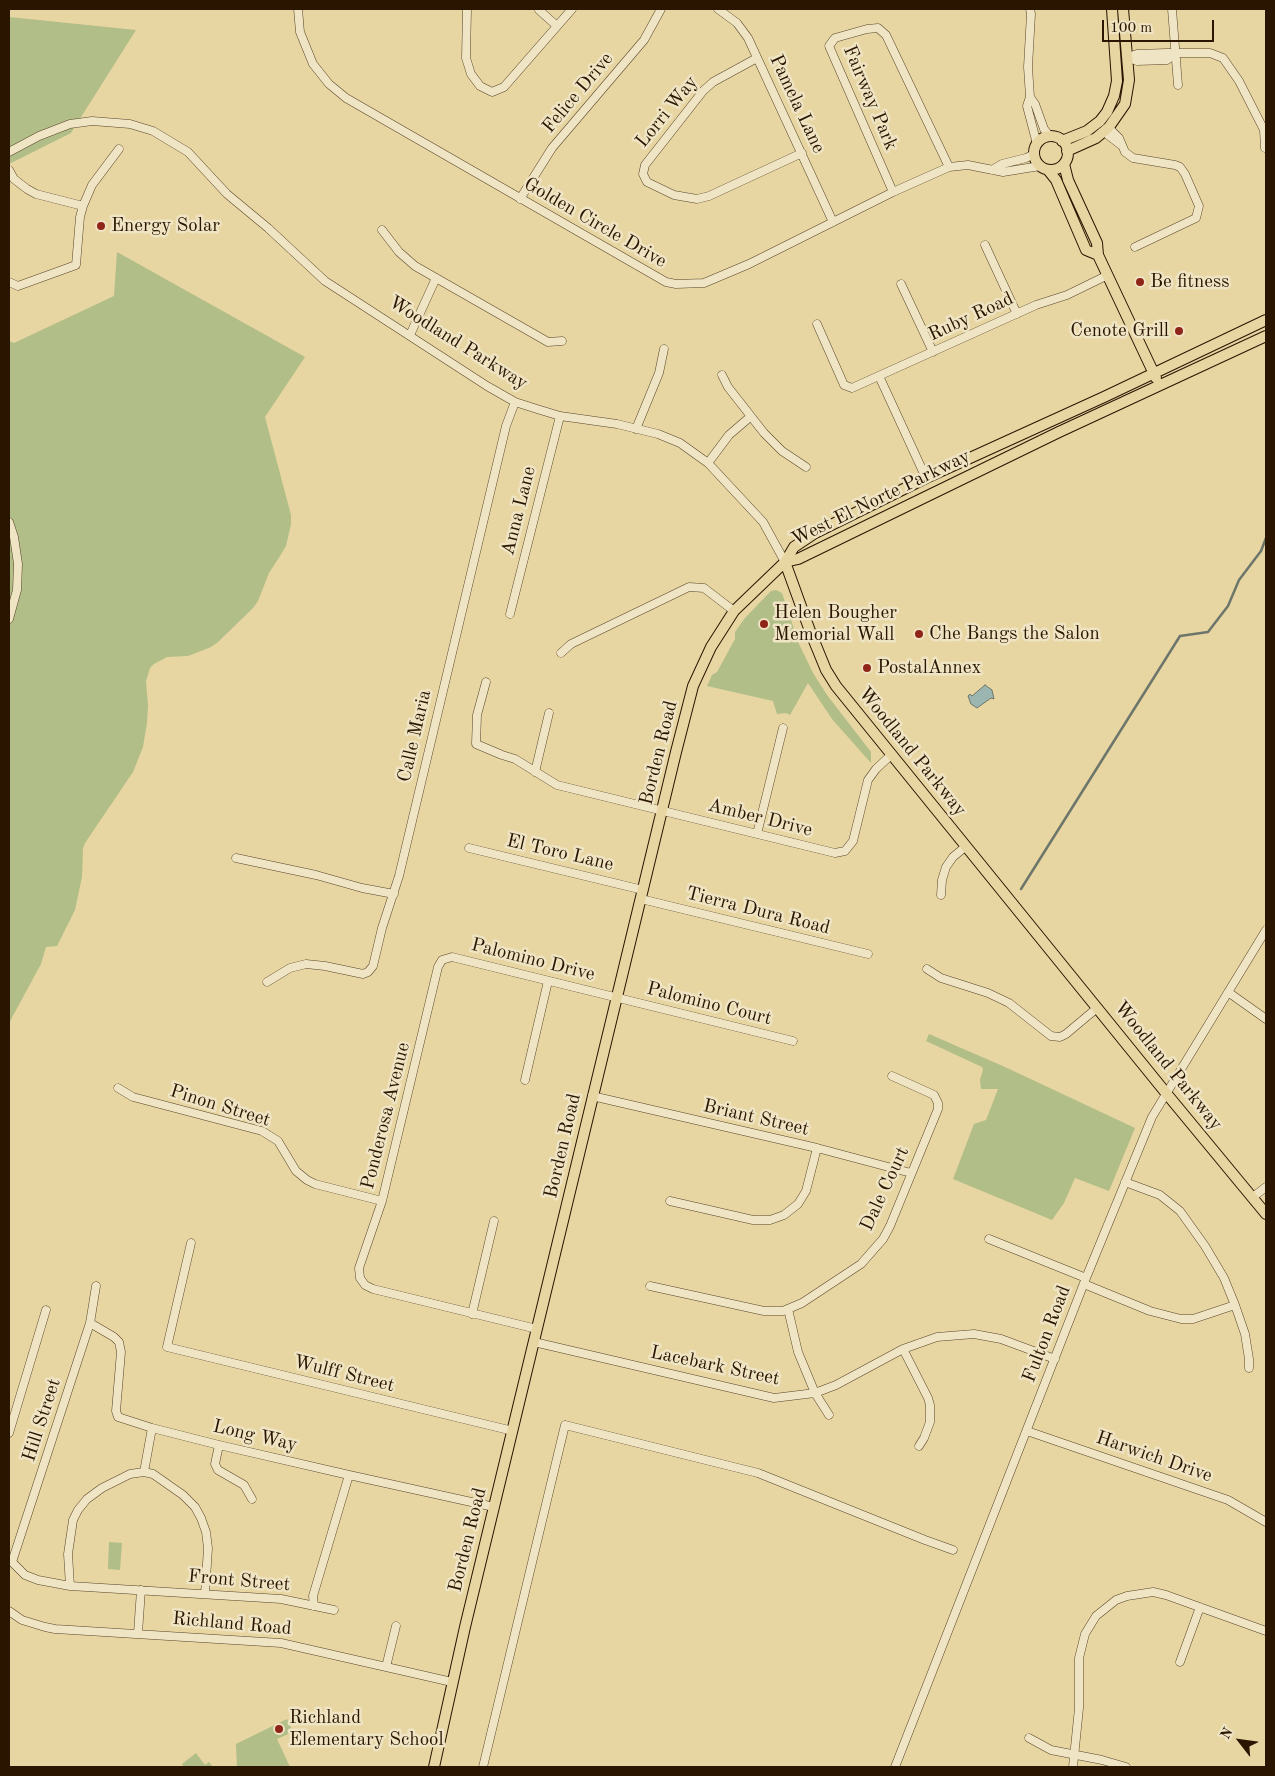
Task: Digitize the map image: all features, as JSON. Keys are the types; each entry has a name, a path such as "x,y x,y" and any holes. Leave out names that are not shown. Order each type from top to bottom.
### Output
{"main road":[{"path":"1062,141 1087,132 1107,112 1114,96 1117,81 1112,9"},
{"path":"1068,151 1096,138 1106,130 1116,119 1125,104 1129,80 1123,9"},
{"path":"1116,57 1128,57"},
{"path":"1097,123 1106,130"},
{"path":"1044,168 1057,169 1064,164 1068,151 1059,139 1050,137 1041,140 1036,150 1044,168 1056,180 1086,250 1098,255"},
{"path":"1064,164 1068,180 1097,243 1098,255 1159,386"},
{"name":"West El Norte Parkway","path":"785,562 794,547 815,533 926,478 1154,374 1266,320"},
{"name":"West El Norte Parkway","path":"785,562 798,559 1059,432 1266,336"},
{"name":"Borden Road","path":"434,1767 452,1682 592,1096 693,686 711,647 734,611 785,562"},
{"name":"Woodland Parkway","path":"785,562 801,609 826,670 836,686 965,847 1266,1214"}],"street":[{"name":"Golden Circle Drive","path":"298,9 300,32 313,64 329,84 346,98 666,282 676,284 704,283 749,264 893,192 949,167 968,165 1003,172 1044,168"},
{"path":"468,9 466,58 471,74 480,86 492,92 504,87 572,9"},
{"name":"Felice Drive","path":"520,199 552,148 644,40 661,9"},
{"name":"Pamela Lane","path":"718,9 737,23 748,38 833,222"},
{"path":"992,170 1002,164 1026,158 1036,150 1027,106 1030,96 1028,67 1032,14 1030,9"},
{"path":"1172,9 1178,85"},
{"path":"539,10 557,26"},
{"name":"Fairway Park","path":"893,192 829,46 835,38 867,28 878,28 886,35 949,167"},
{"path":"1128,57 1137,54 1210,53 1223,58 1239,80 1264,130 1265,148"},
{"name":"Lorri Way","path":"757,58 713,82 703,91 645,164 643,174 647,182 674,195 697,198 709,196 802,152"},
{"path":"1030,96 1044,129 1050,137"},
{"name":"Woodland Parkway","path":"9,152 39,136 70,124 92,121 130,124 153,131 188,152 227,194 268,228 326,281 487,386 515,402 560,416 616,424 658,434 680,443 708,462 763,522 785,562"},
{"path":"1106,130 1112,131 1119,138 1125,152 1133,158 1180,167 1199,206 1196,218 1135,247"},
{"path":"9,282 18,286 76,265 80,217 83,206 92,185 119,149"},
{"path":"9,170 14,179 36,194 83,206"},
{"path":"382,230 399,252 415,266 548,342 562,341"},
{"path":"986,245 1017,314"},
{"name":"Ruby Road","path":"818,324 844,385 852,388 1036,305 1067,295 1108,275"},
{"path":"410,335 436,278"},
{"path":"901,284 933,352"},
{"path":"636,429 659,373 664,349"},
{"path":"722,375 728,387 750,417 782,451 806,467"},
{"path":"879,376 926,478"},
{"name":"Calle Maria","path":"267,982 290,968 306,964 363,974 368,972 373,966 382,928 394,894 504,435 515,402"},
{"name":"Anna Lane","path":"510,614 560,416"},
{"path":"708,462 729,435 750,417"},
{"path":"9,522 14,537 18,564 17,590 9,619"},
{"path":"561,653 571,644 689,587 704,588 734,611"},
{"name":"Amber Drive","path":"486,682 477,715 476,744 502,756 515,759 557,785 835,853 848,849 853,841 868,780 876,769 891,755"},
{"path":"535,772 549,713"},
{"path":"757,834 783,728"},
{"path":"941,895 942,880 946,867 953,857 965,847"},
{"name":"El Toro Lane","path":"469,848 642,894"},
{"path":"236,858 394,894"},
{"name":"Tierra Dura Road","path":"642,894 868,954"},
{"name":"Fulton Road","path":"895,1767 1054,1359 1152,1117 1266,930"},
{"name":"Palomino Drive","path":"442,960 452,957 616,997"},
{"name":"Ponderosa Avenue","path":"442,960 438,967 382,1201 359,1268 360,1278 365,1285 373,1289 472,1314"},
{"path":"927,969 941,978 988,993 1010,1003 1051,1036 1060,1037 1066,1034 1097,1008"},
{"path":"525,1080 548,981"},
{"path":"1228,992 1266,1019"},
{"name":"Palomino Court","path":"616,997 794,1041"},
{"name":"Dale Court","path":"650,1286 764,1311 783,1311 802,1303 861,1264 883,1239 890,1226 938,1109 938,1103 934,1095 892,1076"},
{"name":"Pinon Street","path":"118,1088 133,1098 262,1131 278,1141 296,1170 307,1180 315,1184 382,1201"},
{"name":"Briant Street","path":"592,1096 817,1148 911,1173"},
{"path":"670,1201 753,1220 770,1220 784,1215 798,1204 806,1191 817,1148"},
{"path":"1125,1182 1160,1195 1180,1211 1205,1246 1224,1278 1235,1305 1245,1334 1249,1368"},
{"path":"1253,1198 1266,1186"},
{"path":"494,1221 472,1314 537,1329"},
{"path":"989,1239 1137,1306 1182,1320 1192,1319 1235,1305"},
{"name":"Wulff Street","path":"191,1243 167,1347 513,1431"},
{"name":"Hill Street","path":"12,1562 90,1323 96,1286"},
{"path":"788,1309 798,1352 815,1393 829,1415"},
{"path":"9,1433 46,1310"},
{"name":"Long Way","path":"90,1323 119,1342 121,1352 116,1411 118,1418 219,1445 494,1507"},
{"name":"Lacebark Street","path":"534,1342 774,1398 815,1393 836,1385 902,1349 937,1337 974,1334 1002,1339 1054,1359"},
{"path":"902,1349 930,1405 930,1422 924,1438 918,1446"},
{"path":"482,1767 565,1425 758,1473 953,1550"},
{"path":"144,1472 152,1428"},
{"name":"Harwich Drive","path":"1027,1430 1228,1500 1266,1522"},
{"path":"219,1445 214,1464 218,1470 244,1485 252,1499"},
{"path":"70,1586 68,1554 73,1520 78,1510 87,1499 102,1488 130,1474 144,1472 159,1478 195,1506 206,1532 208,1548 205,1594"},
{"path":"314,1606 313,1596 349,1475"},
{"name":"Front Street","path":"12,1562 25,1574 38,1580 70,1586 281,1599 334,1610"},
{"path":"138,1633 141,1590"},
{"path":"1073,1767 1079,1708 1079,1658 1085,1634 1096,1616 1116,1600 1127,1596 1153,1592 1266,1631"},
{"path":"1180,1662 1200,1607"},
{"name":"Richland Road","path":"9,1611 22,1620 45,1627 281,1643 452,1682"},
{"path":"386,1667 396,1626"},
{"path":"1029,1738 1051,1750 1102,1760 1126,1767"}],"green space":[{"path":"9,17 136,30 71,133 9,164"},
{"path":"117,252 305,357 265,417 291,515 291,524 286,546 269,573 258,601 253,608 211,647 188,656 167,657 150,668 146,681 148,706 143,747 133,772 85,843 83,848 82,877 75,910 57,946 46,947 41,964 9,1023 9,341 14,343 114,296"},
{"path":"776,590 782,593 799,644 813,673 827,695 871,752 871,763 832,719 808,683 790,715 786,713 777,714 773,701 707,686 735,639 735,632 745,618 771,591"},
{"path":"929,1034 1005,1067 1135,1128 1109,1191 1075,1178 1064,1203 1052,1220 953,1179 974,1124 986,1120 998,1089 981,1089 982,1067 926,1041"},
{"path":"109,1542 122,1543 120,1570 108,1569"},
{"path":"287,1719 293,1732 277,1739 290,1767 237,1767 236,1744"},
{"path":"196,1753 205,1765 209,1762 213,1767 184,1767 182,1764"}],"water":[{"path":"985,685 992,690 994,699 991,698 977,708 971,704 968,696 970,694 972,696"}],"waterway":[{"path":"1021,889 1180,636 1208,632 1228,606 1239,580 1261,551 1266,538"}],"place":[{"name":"Energy Solar","path":"101,226"},
{"name":"Be fitness","path":"1140,282"},
{"name":"Cenote Grill","path":"1179,331"},
{"name":"Helen Bougher Memorial Wall","path":"764,624"},
{"name":"Che Bangs the Salon","path":"919,634"},
{"name":"PostalAnnex","path":"867,668"},
{"name":"Richland Elementary School","path":"279,1729"}]}
